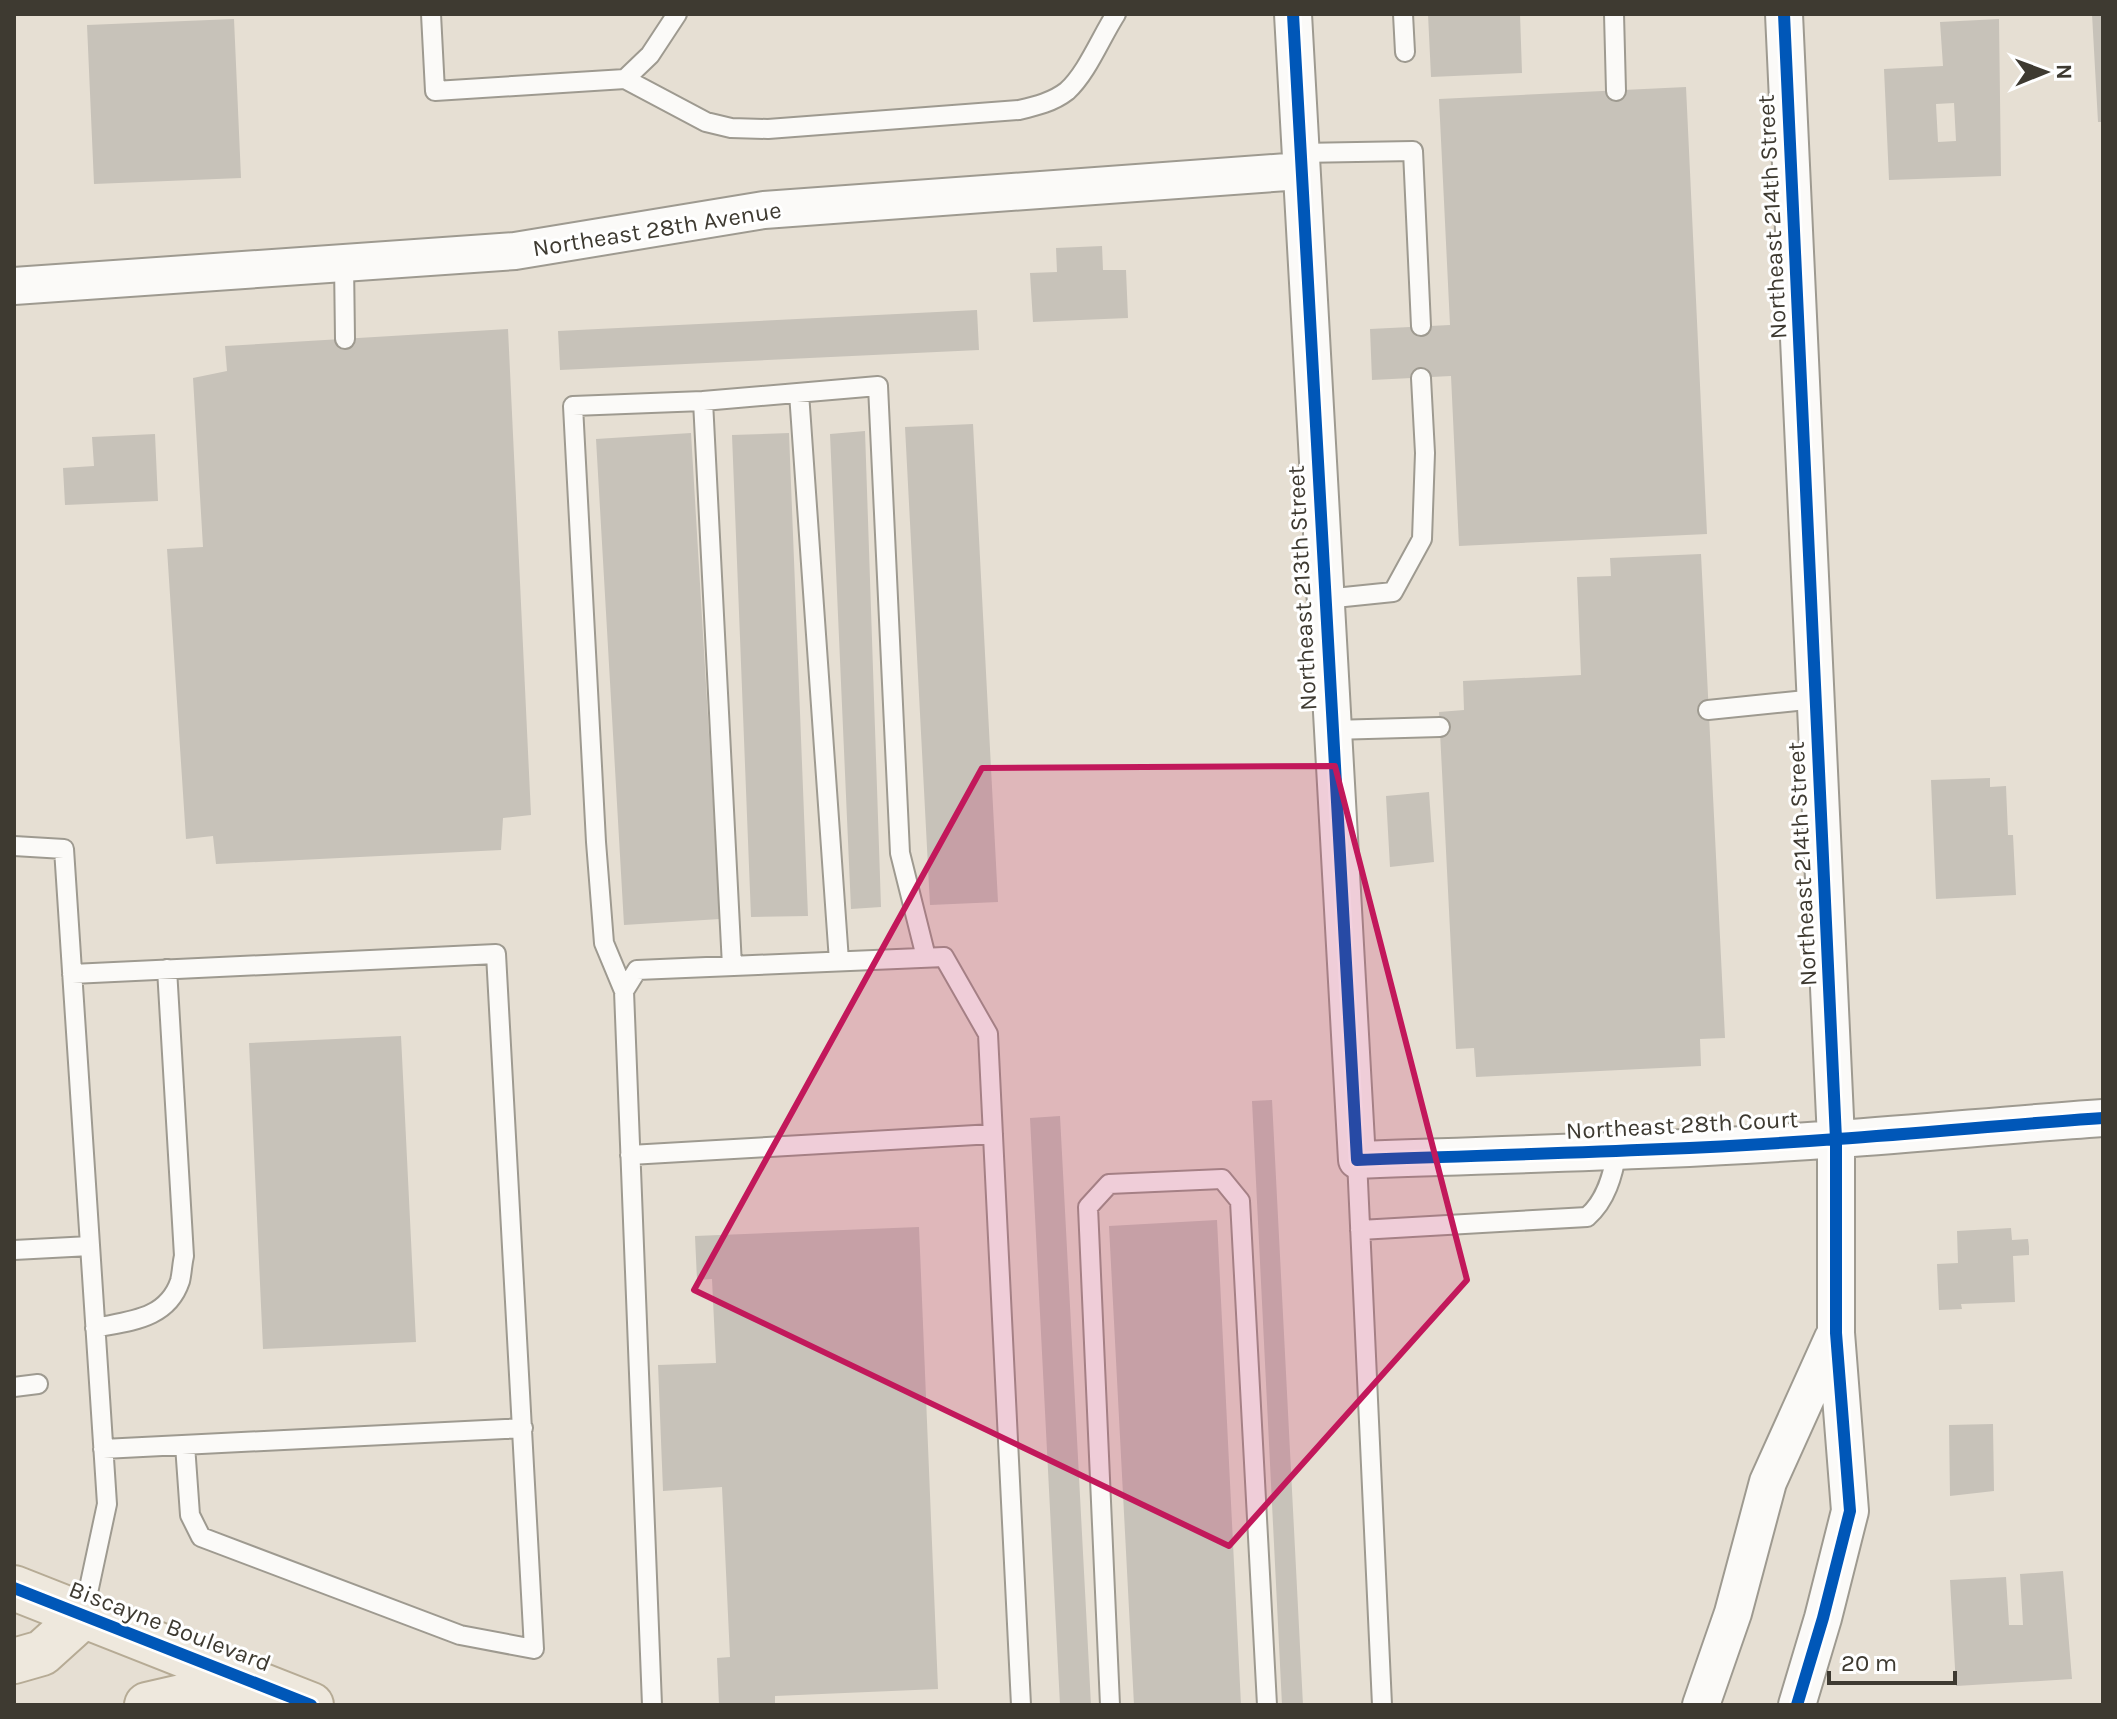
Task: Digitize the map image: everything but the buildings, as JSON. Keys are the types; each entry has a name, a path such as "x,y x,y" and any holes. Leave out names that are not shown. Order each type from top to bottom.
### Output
{"main road":[{"name":"Biscayne Boulevard","path":"14,1588 308,1704"},
{"path":"14,1661 42,1653 83,1616"},
{"path":"147,1705 182,1697 308,1704"}],"street":[{"name":"Northeast 213th Street","path":"1293,14 1357,1160"},
{"name":"Northeast 214th Street","path":"1784,14 1836,1139 1836,1333 1850,1511 1797,1705"},
{"name":"Northeast 28th Avenue","path":"14,286 515,251 764,210 1300,162"},
{"name":"Northeast 28th Court","path":"1357,1160 1836,1139 2103,1118"},
{"name":"Northeast 214th Street","path":"1701,1705 1733,1613 1768,1482 1836,1333"}],"lane":[{"path":"431,14 435,91 625,79 706,122 731,128 768,129 1019,110 1048,103 1067,90 1085,68 1116,14"},
{"path":"625,79 650,55 677,14"},
{"path":"1403,14 1405,52"},
{"path":"1614,14 1616,91"},
{"path":"1300,162 1413,151 1421,326"},
{"path":"344,263 345,339"},
{"path":"1325,599 1393,592 1422,539 1425,453 1421,378"},
{"path":"652,1705 624,991 604,943 573,406 703,401 878,386 900,853 926,957"},
{"path":"799,393 839,961"},
{"path":"703,401 732,966"},
{"path":"1708,710 1816,699"},
{"path":"1332,730 1440,727"},
{"path":"14,846 64,849 107,1504 83,1616"},
{"path":"72,974 496,954 534,1649 460,1635 201,1537 190,1515 185,1445"},
{"path":"624,991 637,970 944,957 988,1034 1021,1705"},
{"path":"95,1328 154,1315 168,1301 179,1283 184,1256 167,969"},
{"path":"630,1155 993,1134"},
{"path":"1360,1230 1587,1217 1600,1206 1617,1151"},
{"path":"1357,1160 1382,1705"},
{"path":"1110,1705 1088,1207 1109,1184 1222,1179 1240,1201 1267,1705"},
{"path":"14,1250 90,1246"},
{"path":"14,1387 38,1384"},
{"path":"103,1449 523,1428"},
{"path":"1381,1681 1401,1683"}],"highlighted area":[{"path":"1335,766 1467,1280 1229,1546 694,1290 982,768"}],"cycle path":[{"path":"1293,14 1357,1160 1717,1146 2103,1118"},
{"path":"1784,14 1836,1139 1836,1333 1850,1511 1797,1705"},
{"path":"14,1588 311,1705"}]}
